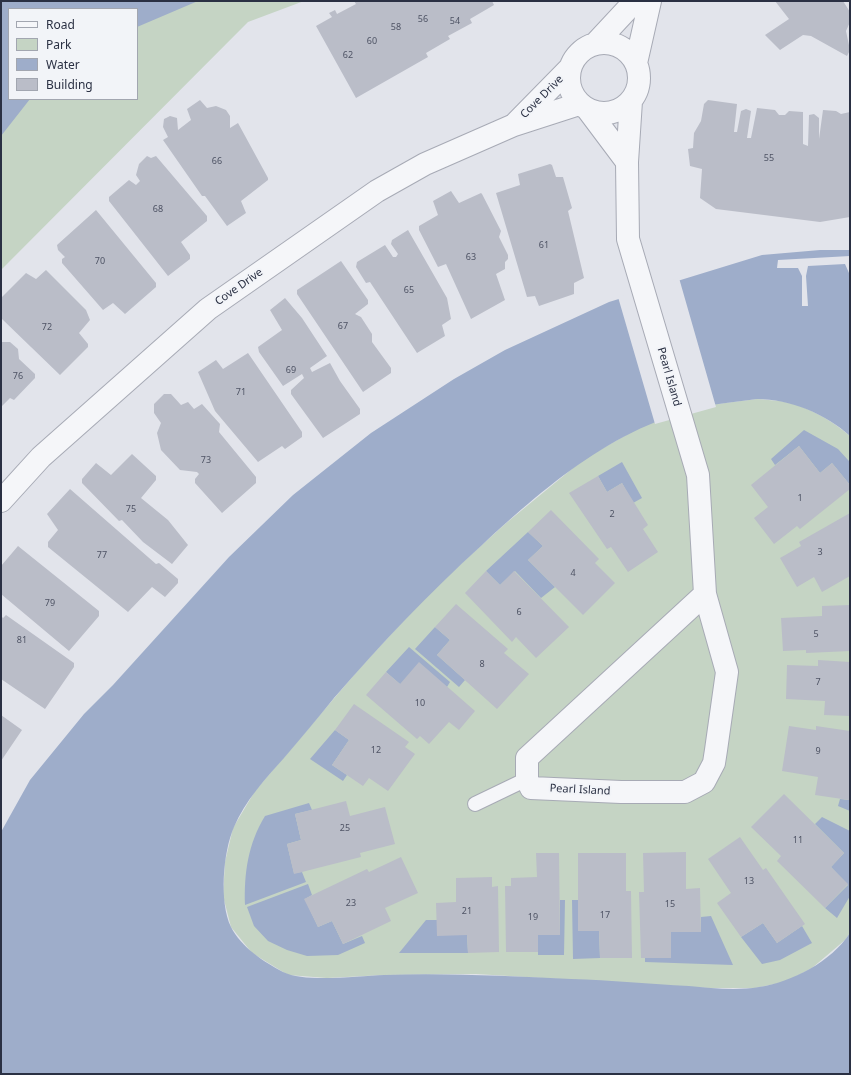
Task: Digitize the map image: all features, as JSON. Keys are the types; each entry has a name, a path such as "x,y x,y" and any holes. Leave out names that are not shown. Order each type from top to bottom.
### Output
{"street":[{"path":"596,44 635,1"},
{"path":"636,62 650,1"},
{"path":"584,107 599,113 611,113 622,109 631,101 638,89 640,76 636,62 629,53 619,46 607,43 596,44 584,49 575,57 570,68 568,81 572,94 627,162"},
{"name":"Cove Drive","path":"514,125 570,68"},
{"name":"Pearl Island","path":"527,779 531,788 622,792 685,792 704,782 714,763 727,672 705,594 698,475 628,239 627,162 631,101"},
{"name":"Cove Drive","path":"1,501 41,457 208,309 377,191 425,164 514,125 584,107"},
{"path":"527,779 527,758 705,594"}],"lane":[{"path":"475,804 527,779"}],"green space":[{"path":"1,1 304,1 248,22 1,270"},
{"path":"757,399 782,401 802,407 828,420 850,436 850,933 845,940 812,968 785,982 755,988 709,988 476,974 384,975 327,978 288,975 252,953 231,927 223,896 225,862 233,828 255,791 360,668 430,592 505,524 584,459 633,431 662,418 709,405"}],"water":[{"path":"1,1 198,1 138,27 138,8 8,8 8,100 29,100 1,136"},
{"path":"820,250 850,250 850,436 830,421 807,409 795,405 757,399 726,403 690,410 656,422 624,437 593,455 563,476 535,498 461,564 424,601 387,639 334,698 263,782 244,808 230,837 225,863 224,891 227,917 231,927 235,934 247,947 261,959 283,972 304,977 318,978 407,974 478,975 601,980 741,989 759,987 784,981 810,969 822,962 832,953 850,933 850,1074 1,1074 1,832 30,780 84,714 113,685 229,557 293,495 371,433 454,379 505,350 609,302 762,255"},
{"path":"804,430 838,449 850,462 850,485 832,463 820,473 799,446 775,465 771,459"},
{"path":"622,462 642,498 633,503 622,483 607,492 598,476"},
{"path":"528,532 543,546 528,560 555,587 541,598 515,571 500,585 486,571"},
{"path":"435,627 450,640 437,655 465,680 459,687 415,649"},
{"path":"409,647 450,682 447,687 400,684 386,672"},
{"path":"335,730 349,740 332,765 347,775 343,781 310,759"},
{"path":"850,796 850,811 838,806 840,799 849,800"},
{"path":"309,803 312,810 295,814 301,840 287,844 294,873 302,872 306,882 245,905 245,882 248,859 255,837 265,816"},
{"path":"822,817 850,831 850,896 837,918 825,908 848,885 831,867 844,853 815,824"},
{"path":"308,884 312,895 305,899 318,927 332,921 343,944 362,936 365,943 338,955 307,956 287,950 268,941 254,926 247,907"},
{"path":"560,900 565,900 564,955 538,955 538,935 560,935"},
{"path":"572,900 578,900 578,931 599,931 600,958 573,959"},
{"path":"711,916 733,965 645,962 645,958 671,958 671,932 701,932 701,917"},
{"path":"426,920 437,920 467,935 468,953 399,953"},
{"path":"763,923 777,943 802,926 812,943 780,960 762,964 741,937"}],"pier":[{"path":"850,256 850,299 849,273 845,264 808,266 806,276 808,306 802,306 802,276 798,268 777,268 778,260"},
{"path":"679,278 716,407 655,424 618,297"}],"building":[{"path":"354,1 492,1 494,5 470,19 472,23 448,36 450,39 426,53 428,57 356,98 316,26 332,17 329,13 335,10 337,14 356,4"},
{"path":"775,1 843,1 850,12 850,22 846,31 850,50 847,56 811,36 803,35 780,50 765,35 789,19"},
{"path":"200,100 207,108 216,106 226,110 230,116 230,128 238,123 268,178 268,180 241,201 246,213 227,226 205,196 202,196 163,140 168,137 163,127 164,119 170,116 177,118 178,130 191,120 187,109"},
{"path":"708,100 737,104 734,132 737,132 741,111 746,109 751,111 747,138 751,138 757,108 775,110 779,115 785,115 789,111 803,112 803,144 808,146 809,115 814,114 819,118 819,139 823,110 836,111 841,114 850,112 850,217 820,222 716,209 700,198 702,169 690,166 688,149 693,148 694,133 701,121 704,104"},
{"path":"147,156 151,158 156,156 207,216 207,221 181,242 190,255 190,259 168,276 109,201 109,197 129,180 136,185 140,181 136,175 139,164"},
{"path":"550,164 552,165 556,177 563,177 572,208 568,211 584,278 574,283 574,294 539,306 535,296 527,297 496,193 520,185 518,174"},
{"path":"451,191 459,203 481,193 482,194 501,231 499,237 508,255 508,259 505,262 505,269 496,274 505,300 471,319 446,264 438,267 419,230 419,226 438,215 433,201"},
{"path":"96,210 156,283 156,287 125,314 113,303 103,310 62,263 62,259 65,257 58,250 57,245"},
{"path":"408,230 447,298 451,319 442,325 445,336 417,353 370,282 366,283 356,267 357,262 385,245 393,257 396,257 398,254 391,244 392,240"},
{"path":"341,261 368,300 368,304 355,314 361,317 372,334 372,342 391,368 391,373 363,392 297,294 297,290"},
{"path":"46,270 86,310 90,320 79,333 88,344 88,347 60,375 2,319 1,313 1,298 26,273 36,279"},
{"path":"285,298 302,318 327,356 310,368 312,372 330,363 340,381 360,409 360,414 323,438 291,394 291,390 304,378 302,374 283,386 259,352 258,347 282,330 270,310"},
{"path":"1,342 10,342 18,349 19,359 35,374 35,378 14,400 10,398 1,407"},
{"path":"248,353 302,432 302,437 285,449 282,446 258,462 215,411 198,372 216,360 223,369"},
{"path":"164,394 171,394 181,405 188,402 194,409 202,404 220,424 219,432 256,477 256,483 222,513 195,483 195,479 199,474 197,472 180,470 161,450 157,433 161,423 154,413 154,404"},
{"path":"799,446 820,473 832,463 850,485 850,489 800,529 797,526 774,544 754,518 768,507 751,485"},
{"path":"132,454 156,476 156,480 141,498 168,520 188,545 172,564 143,542 122,520 119,521 82,483 82,479 96,463 111,475"},
{"path":"598,476 607,492 622,483 648,525 643,529 658,552 628,572 611,547 607,549 569,493"},
{"path":"70,489 156,564 159,563 178,579 178,583 165,597 152,587 128,612 48,547 48,542 58,530 47,514"},
{"path":"551,510 599,559 595,563 615,583 583,615 528,560 543,546 528,532"},
{"path":"850,513 850,576 822,592 814,577 797,587 780,558 801,546 799,542"},
{"path":"18,546 99,611 99,616 69,651 1,594 1,566"},
{"path":"486,571 500,585 514,571 569,627 536,658 516,637 512,642 465,593"},
{"path":"456,604 508,649 504,653 529,674 497,709 437,655 450,640 435,627"},
{"path":"850,605 850,651 806,653 806,650 783,651 781,618 822,616 822,606"},
{"path":"6,615 74,663 74,667 45,709 1,679 1,616 3,618"},
{"path":"818,660 850,662 850,716 824,715 825,701 786,699 787,665 818,666"},
{"path":"419,662 475,711 459,730 449,722 429,744 420,736 417,739 366,695 386,672 400,684"},
{"path":"354,704 409,742 405,747 415,754 388,791 369,778 363,786 332,765 349,740 335,730"},
{"path":"1,715 22,730 1,761"},
{"path":"789,726 816,730 816,726 850,731 849,800 815,795 818,777 782,771"},
{"path":"784,794 844,853 831,867 848,884 825,908 777,861 781,856 751,827"},
{"path":"346,801 350,816 385,807 395,844 360,853 361,857 294,874 287,844 301,840 295,814"},
{"path":"740,837 763,870 766,868 805,924 777,943 763,923 741,937 717,903 731,893 708,859"},
{"path":"686,852 686,889 700,888 701,932 671,932 671,958 641,958 639,892 644,892 643,853"},
{"path":"536,853 559,853 560,935 538,935 538,952 506,952 505,886 511,886 511,878 537,877"},
{"path":"578,853 626,853 626,891 631,891 632,958 600,958 599,931 578,931"},
{"path":"401,857 418,893 385,908 391,921 343,944 332,921 318,927 304,899 367,869 369,872"},
{"path":"492,877 492,887 498,886 499,952 468,953 467,935 437,936 436,903 456,902 456,878"}]}
